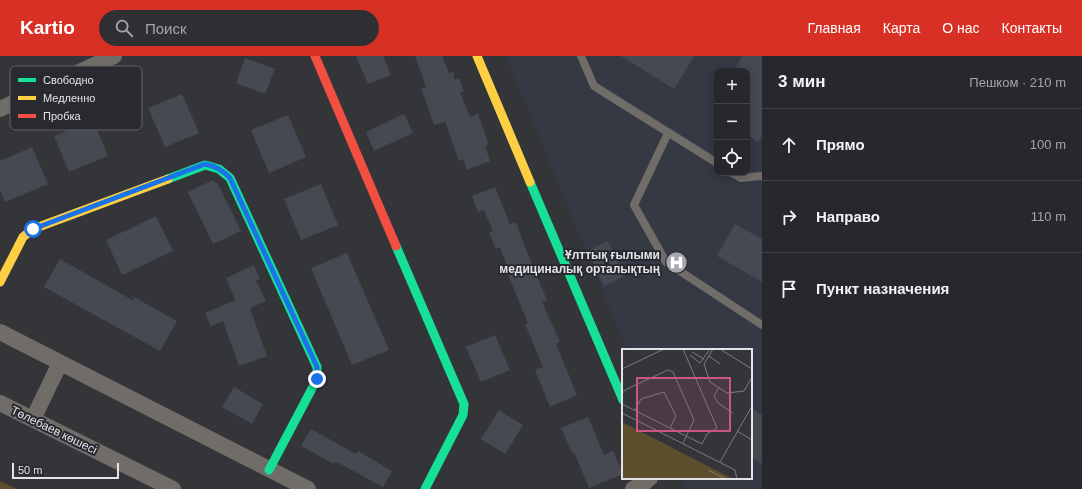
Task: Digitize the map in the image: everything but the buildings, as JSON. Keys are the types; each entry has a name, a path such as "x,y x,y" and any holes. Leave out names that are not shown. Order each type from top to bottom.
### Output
{"street":[{"path":"92,66 114,56"},
{"path":"315,56 464,404 463,416 425,489"},
{"path":"477,56 622,398"},
{"path":"0,109 10,104"},
{"path":"0,282 23,237 33,229 205,164 212,165 225,172 230,178 317,367 317,379 269,470"},
{"path":"0,332 308,489"},
{"path":"32,419 60,363"},
{"name":"Төлебаев көшесі","path":"0,403 173,489"},
{"path":"633,489 649,479"}],"lane":[{"path":"581,56 594,86 714,161"},
{"path":"668,133 634,205 666,262 762,325"},
{"path":"737,176 741,178 762,176"}],"shaded area":[{"name":"Ұлттық ғылыми медициналық орталықтың","path":"506,56 762,56 762,489 685,489 680,479 752,479 752,349 627,349"},
{"path":"0,481 17,489 0,489"}],"traffic: fast":[{"path":"168,179 205,165 219,169 230,178 317,367 317,379 269,470"},
{"path":"530,182 622,398"},
{"path":"396,246 464,404 463,415 425,489"}],"traffic: slow":[{"path":"477,56 530,182"},
{"path":"0,282 23,237 33,229 168,179"}],"traffic: jam":[{"path":"315,56 396,246"}],"place":[{"name":"Ұлттық ғылыми медициналық орталықтың","path":"676,262"}],"route":[{"path":"33,229 205,164 212,165 225,172 230,178 317,367 317,379"}]}
